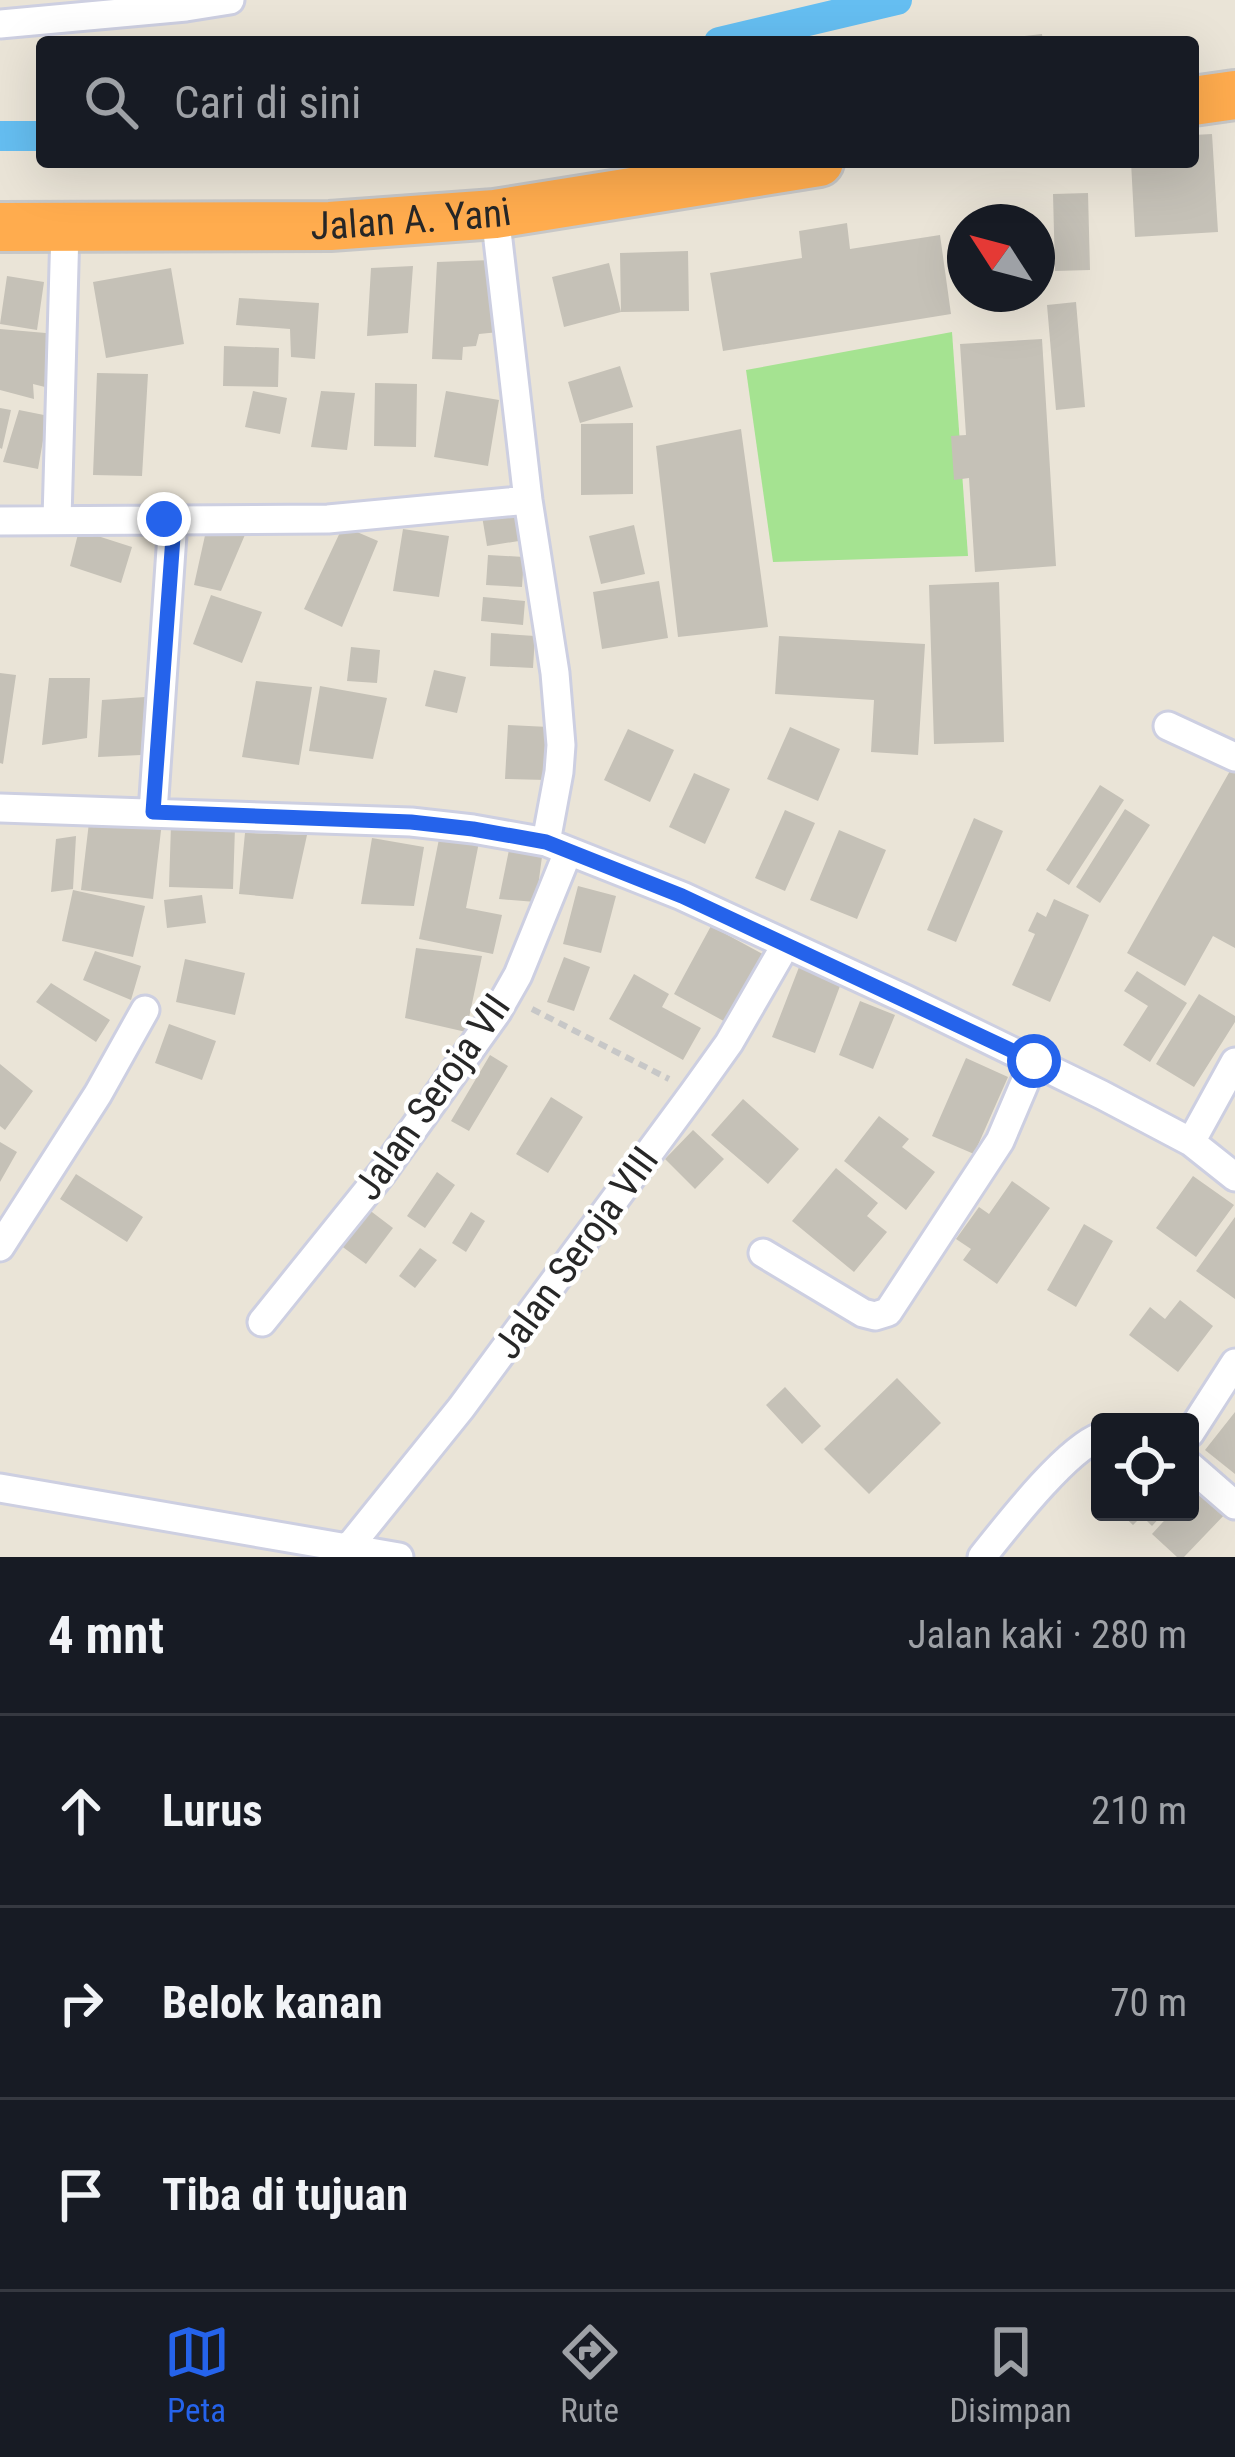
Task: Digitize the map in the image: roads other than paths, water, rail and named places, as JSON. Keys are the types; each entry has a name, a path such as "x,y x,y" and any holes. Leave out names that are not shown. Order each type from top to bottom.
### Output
{"highway":[{"path":"1199,100 1235,95"},
{"name":"Jalan A. Yani","path":"0,227 329,226 495,214 782,168"}],"street":[{"path":"0,24 44,10 186,8 230,0"},
{"name":"Jalan Seroja VII","path":"262,1322 382,1173 507,996 557,847 561,745 555,673 528,500 495,214"},
{"path":"57,519 65,229"},
{"path":"0,521 328,519 528,500"},
{"path":"153,812 173,520"},
{"path":"1168,726 1235,757"},
{"path":"0,808 411,822 557,847 682,896 1034,1061 1191,1142 1235,1177"},
{"name":"Jalan Seroja VIII","path":"349,1547 473,1392 694,1092 729,1043 785,946"},
{"path":"0,1247 98,1094 145,1010"},
{"path":"763,1253 863,1313 888,1312 1000,1141 1034,1061"},
{"path":"1191,1142 1235,1062"},
{"path":"1199,1419 1235,1363"},
{"path":"982,1557 1067,1459 1091,1441"},
{"path":"1199,1474 1235,1505"},
{"path":"0,1488 399,1557"}],"waterway":[{"path":"744,36 897,0"},
{"path":"0,136 36,136"}]}
